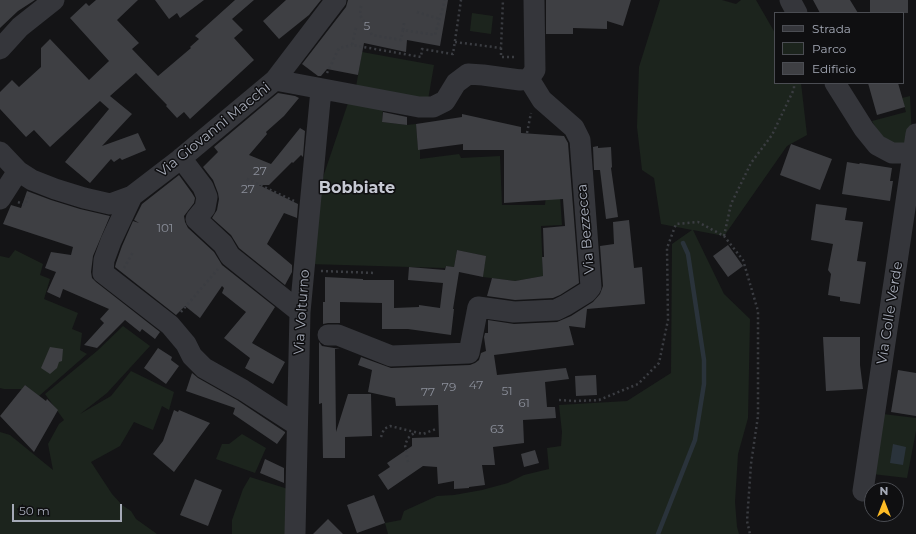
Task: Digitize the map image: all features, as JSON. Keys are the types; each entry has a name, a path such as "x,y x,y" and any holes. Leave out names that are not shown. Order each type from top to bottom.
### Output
{"street":[{"path":"0,49 20,27 54,0"},
{"path":"275,80 336,0"},
{"path":"529,79 535,70 534,0"},
{"path":"790,0 796,12"},
{"name":"Via Giovanni Macchi","path":"6,177 32,180 84,198 110,204 132,196 181,158 275,80 324,82 419,107 433,107 445,101 456,83 468,74 520,80 529,79"},
{"name":"Via Bezzecca","path":"300,334 338,335 391,356 469,353 478,307 514,312 556,310 588,292 591,287 580,140 574,128 542,100 529,79"},
{"name":"Via Volturno","path":"295,534 296,425 300,312 324,82"},
{"path":"836,84 864,129 877,145 892,153 915,147"},
{"name":"Via Colle Verde","path":"863,491 915,147"},
{"path":"181,158 204,187 207,197 205,208 196,219 223,244 230,256 300,312"},
{"path":"132,196 111,241 104,260 103,272 170,325 186,344 192,356 204,368 243,390 296,425"}],"path":[{"path":"403,30 435,35 445,0"},
{"path":"324,82 339,48 352,45 421,57 422,49 453,54 461,0"},
{"path":"502,0 501,57 534,58"},
{"path":"361,6 360,15 372,35 400,40 404,23"},
{"path":"416,12 440,19"},
{"path":"352,45 356,28"},
{"path":"455,42 501,48"},
{"path":"724,236 731,204 751,163 772,135 794,88 794,84"},
{"path":"6,177 25,205 28,197"},
{"path":"247,179 310,209"},
{"path":"559,400 599,400 638,384 659,363 668,320 667,248 676,224 698,222 724,236 743,260 758,310 758,416 751,464 746,521 750,534"},
{"path":"170,325 230,256"},
{"path":"305,271 375,273"},
{"path":"381,437 384,429 390,426 422,434 436,428"},
{"path":"408,462 405,445 408,438 415,433"}],"green space":[{"path":"660,0 722,0 736,4 741,0 756,0 774,31 774,84 801,84 807,135 787,146 724,236 693,230 724,294 750,319 748,418 738,454 735,502 739,534 388,534 385,523 401,520 404,511 437,496 454,495 482,490 508,483 524,475 549,469 547,448 561,446 562,432 559,405 627,401 671,373 672,244 692,230 661,224 654,178 642,170 637,127 639,67"},
{"path":"472,13 493,16 491,34 470,31"},
{"path":"362,52 434,65 428,100 356,87"},
{"path":"910,96 912,138 907,144 895,145 879,134 872,121 906,112 902,98"},
{"path":"348,103 383,109 382,122 407,125 416,124 420,159 459,154 461,158 500,156 502,205 545,205 546,196 560,196 562,225 541,226 543,276 515,281 483,277 485,256 457,250 454,267 446,266 445,268 309,264 314,204"},
{"path":"15,250 43,264 40,275 50,279 44,299 78,313 72,329 82,333 80,350 87,354 39,396 25,385 22,389 0,388 0,256 9,258"},
{"path":"123,326 150,346 107,393 80,414 111,396 131,371 174,392 169,410 162,406 153,430 134,422 120,446 91,462 112,494 122,505 131,511 136,519 157,534 0,534 0,432 10,435 53,470 48,444 59,424 64,420 45,394 97,351"},
{"path":"883,414 916,418 916,431 907,478 872,474"},
{"path":"242,434 266,448 255,473 216,459 222,444 229,444"},
{"path":"250,477 288,489 289,534 232,534 232,520 243,489"}],"shaded area":[{"path":"893,444 906,447 903,465 890,463"}],"building":[{"path":"0,0 35,0 18,11 0,28"},
{"path":"96,0 138,0 117,20 139,43 132,49 158,76 191,48 190,47 199,39 195,36 235,0 254,0 232,19 243,30 234,38 254,60 190,119 184,112 177,118 166,106 167,105 136,73 110,96 132,114 102,146 138,133 146,150 122,160 120,158 114,162 111,159 90,183 65,162 109,109 100,101 50,147 34,130 26,137 0,109 0,92 12,80 19,87 41,67 41,48 50,39 89,80 109,61 70,18 86,3 89,6"},
{"path":"155,0 204,0 180,18 177,13 169,19"},
{"path":"286,0 321,0 309,15 279,39 263,21"},
{"path":"348,0 448,0 440,46 407,40 406,52 364,43 358,75 327,69 321,76 318,76 302,64 346,7"},
{"path":"546,0 631,0 623,26 607,21 607,29 573,28 573,34 546,34"},
{"path":"813,0 850,0 857,12 819,12"},
{"path":"870,0 908,0 908,13 870,12"},
{"path":"868,84 898,84 905,107 877,115"},
{"path":"278,93 299,98 284,116 266,132 267,134 249,155 271,164 300,128 305,131 303,157 301,155 293,163 292,162 269,185 259,185 298,204 297,218 284,213 267,244 292,265 292,272 285,285 239,248 231,235 212,218 217,210 219,199 218,193 213,180 203,167 218,152 214,147"},
{"path":"383,112 407,117 407,125 382,122"},
{"path":"462,114 521,127 521,133 564,136 568,143 579,283 560,295 553,298 515,300 487,296 492,278 515,281 543,276 543,228 565,226 563,199 504,203 504,150 463,150 463,144 418,150 416,124 462,117"},
{"path":"791,144 832,159 820,190 780,175"},
{"path":"598,146 598,148 611,147 611,168 618,217 606,219 600,170 594,170 593,147"},
{"path":"847,162 892,168 890,181 893,181 890,201 842,194"},
{"path":"179,175 195,198 194,203 184,216 188,228 214,252 222,265 275,307 252,343 285,362 273,384 245,368 250,358 224,338 246,312 222,293 224,288 222,286 200,318 185,306 176,315 115,267 133,221 139,223 134,220 142,204"},
{"path":"27,191 80,209 110,216 93,256 91,272 92,278 160,332 155,339 142,329 140,332 125,320 97,348 84,345 104,323 100,319 109,309 63,289 60,298 47,292 56,272 45,268 51,252 71,255 73,247 3,224 11,205 21,208"},
{"path":"816,204 847,208 845,220 863,222 857,261 866,262 860,304 840,301 840,297 828,295 831,274 828,270 833,244 811,240"},
{"path":"629,220 634,268 642,267 645,304 587,309 585,328 569,326 574,345 494,355 497,375 566,368 569,379 545,382 547,407 555,407 556,418 523,420 524,443 493,447 495,465 482,465 485,485 454,489 454,481 438,484 437,467 423,466 388,490 378,475 390,467 387,463 412,446 412,438 439,437 438,405 396,406 395,398 368,392 372,370 358,365 361,357 391,368 470,365 479,360 481,353 486,351 484,337 485,333 488,333 488,320 514,324 557,322 571,316 593,302 600,294 603,286 600,246 614,244 613,222"},
{"path":"728,245 743,266 728,277 713,256"},
{"path":"457,250 486,256 483,277 459,272 453,309 451,335 408,329 382,329 382,303 340,302 340,323 323,324 325,277 363,280 394,280 394,308 419,307 419,305 440,308 443,283 408,280 409,267 445,270 446,266 454,267"},
{"path":"823,337 860,337 860,365 863,389 826,391"},
{"path":"319,342 322,346 340,349 335,349 336,432 348,394 371,394 372,436 345,437 345,458 323,458 322,403 319,404"},
{"path":"50,347 63,349 62,361 59,362 57,368 50,374 41,368"},
{"path":"158,348 172,357 171,360 179,366 166,384 144,368"},
{"path":"898,370 916,373 916,416 891,412"},
{"path":"192,373 198,378 237,400 285,432 277,444 233,414 235,408 186,391"},
{"path":"596,375 597,395 576,396 575,376"},
{"path":"25,385 46,401 47,399 58,410 34,452 0,416"},
{"path":"174,410 178,412 179,410 210,423 174,472 153,454 163,441"},
{"path":"535,450 539,463 524,467 521,454"},
{"path":"265,459 284,468 284,483 260,473"},
{"path":"195,479 222,490 208,526 180,515"},
{"path":"374,495 385,523 357,533 347,505"},
{"path":"328,519 343,534 313,534"}],"waterway":[{"path":"658,534 695,440 704,384 704,360 688,254 683,243"}],"district":[{"name":"Bobbiate","path":"357,188"}]}
